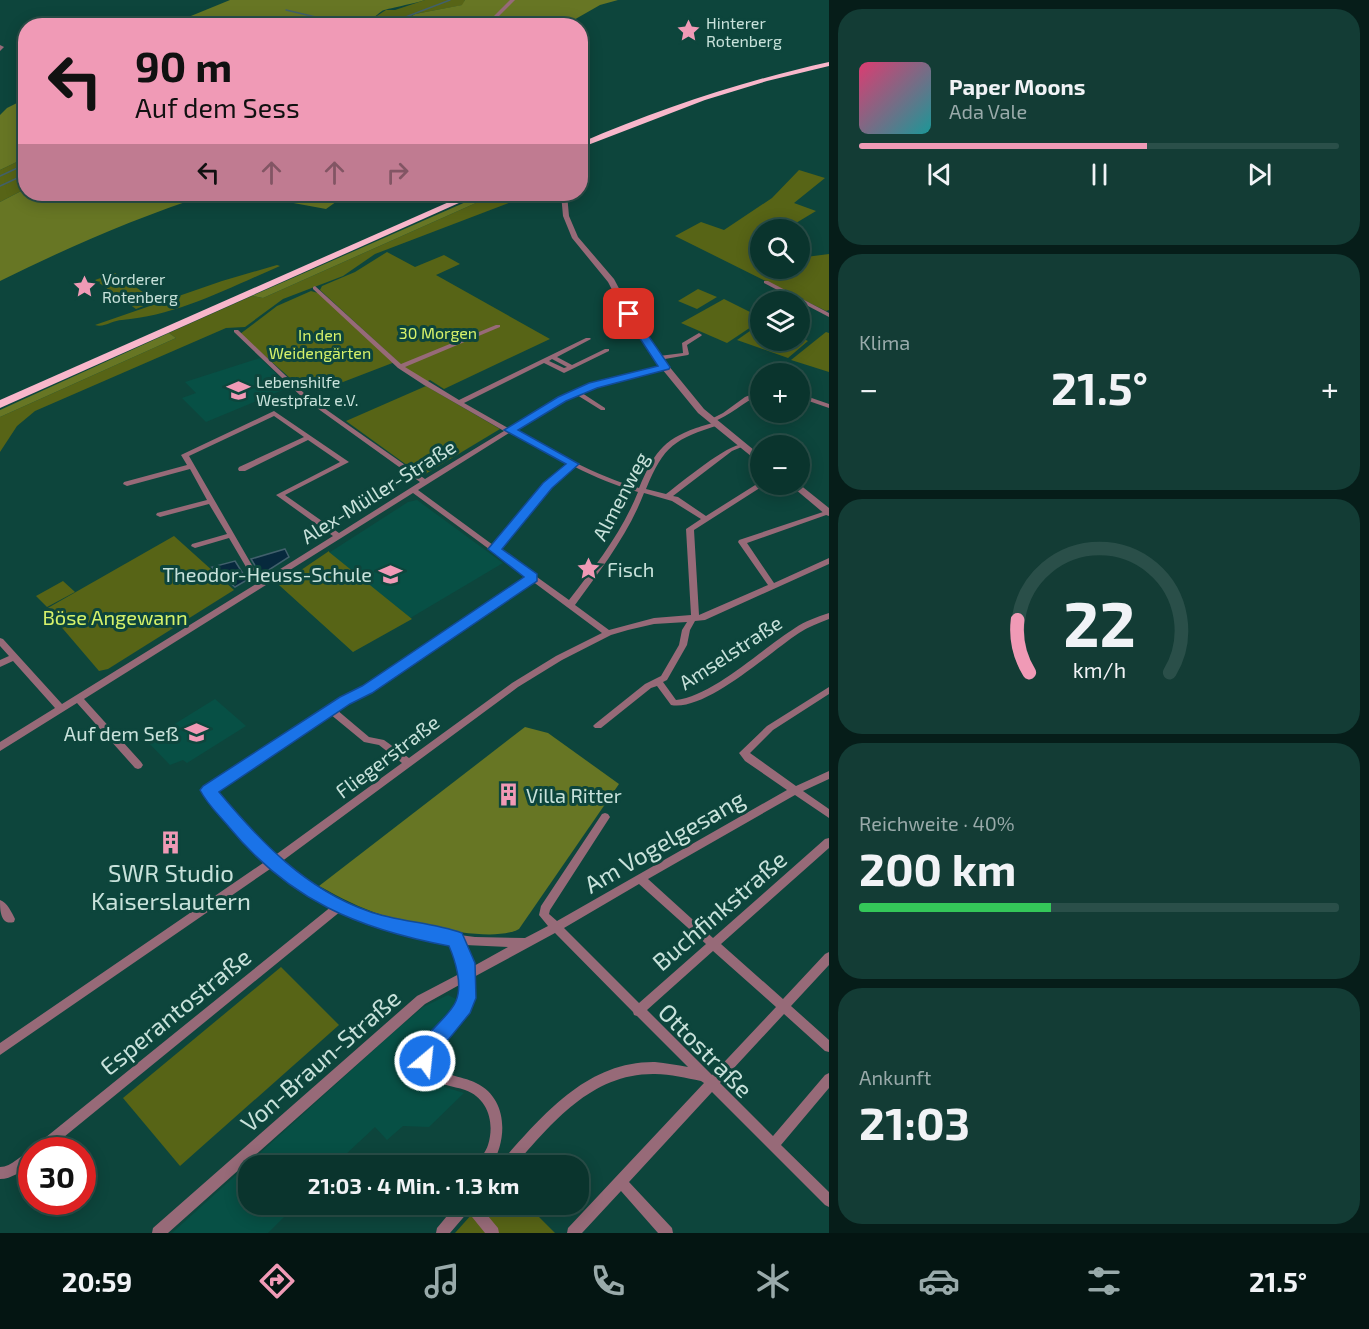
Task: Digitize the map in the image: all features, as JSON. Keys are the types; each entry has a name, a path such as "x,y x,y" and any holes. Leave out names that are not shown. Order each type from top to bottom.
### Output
{"highway":[{"path":"588,136 690,96 764,74 829,62"},
{"path":"588,143 701,98 829,62"},
{"path":"0,393 442,201"},
{"path":"0,404 458,201"}],"street":[{"path":"494,18 513,0"},
{"path":"565,201 569,228 586,255 611,281 624,306 665,367 690,399 750,451"},
{"path":"766,282 829,315"},
{"path":"315,288 400,367 459,403 574,464 611,481 668,496 705,518"},
{"path":"400,367 498,326"},
{"path":"236,331 305,397 425,482"},
{"path":"659,358 686,354 684,344 699,335"},
{"path":"459,403 588,339"},
{"path":"545,361 564,371 608,350"},
{"path":"553,357 572,367"},
{"name":"Alex-Müller-Straße","path":"0,747 425,482 576,392 611,380 665,367"},
{"path":"576,392 603,409"},
{"name":"Almenweg","path":"570,604 609,553 644,490 657,459 665,448 681,437 715,422 750,396"},
{"path":"810,399 829,406"},
{"path":"260,585 185,455 274,413 345,462 280,495 338,536"},
{"path":"242,469 309,437"},
{"path":"668,496 730,450 742,445"},
{"path":"494,549 548,486 574,464"},
{"path":"127,484 190,467"},
{"path":"413,490 608,633"},
{"path":"598,726 648,686 664,678 675,661 689,624 694,619 689,534 693,526 750,492"},
{"path":"807,495 828,512"},
{"path":"160,515 210,501"},
{"path":"773,587 742,542 828,512"},
{"path":"195,546 230,535"},
{"name":"Fliegerstraße","path":"0,1050 409,764 515,685 559,658 608,633 648,622 694,619 829,561"},
{"path":"526,943 455,939 402,929 339,907 298,883 271,861 231,821 208,790 331,710 367,690 533,578"},
{"name":"Amselstraße","path":"658,681 674,704 685,704 724,682 802,627 829,616"},
{"path":"0,641 61,709"},
{"path":"0,664 15,657"},
{"path":"829,690 770,728 744,753 829,814"},
{"path":"78,699 138,765"},
{"path":"331,710 367,740 381,741 409,764"},
{"name":"Am Vogelgesang","path":"526,943 796,790 829,775"},
{"name":"Am Vogelgesang","path":"554,928 544,915 545,909 605,817"},
{"name":"Buchfinkstraße","path":"638,1011 829,842"},
{"path":"640,879 829,1047"},
{"path":"0,904 10,919"},
{"name":"Esperantostraße","path":"55,1137 339,907"},
{"name":"Ottostraße","path":"554,928 829,1201"},
{"path":"455,939 463,951 467,976 464,1007 426,1052 425,1061 435,1075 468,1085 480,1092 489,1102 498,1123 490,1155"},
{"name":"Von-Braun-Straße","path":"158,1233 411,1007 526,943"},
{"path":"573,1233 712,1086 829,957"},
{"path":"515,1155 565,1102 595,1082 622,1072 654,1068 701,1076"},
{"path":"772,1145 829,1080"},
{"path":"0,1173 8,1173 18,1166"},
{"path":"621,1182 667,1233"},
{"path":"442,1233 459,1215"},
{"path":"477,1215 493,1233"}],"shaded area":[{"name":"Lebenshilfe Westpfalz e.V.","path":"260,358 290,387 206,422 182,398 196,393 185,382"},
{"name":"Theodor-Heuss-Schule","path":"417,500 503,563 353,652 279,585 408,502"},
{"name":"Auf dem Seß","path":"215,699 246,726 187,763 183,760 170,765 147,741"},
{"path":"448,995 456,999 454,1005 416,1051 416,1066 425,1081 464,1093 429,1127 403,1126 387,1140 375,1127 345,1155 258,1155 389,1036 423,1007"},
{"path":"238,1173 238,1215 286,1215 268,1233 172,1233"}],"green space":[{"path":"230,0 425,0 384,10 372,18 186,18"},
{"path":"425,0 465,0 463,5 415,14 408,18 374,18 386,10 395,10"},
{"path":"465,0 618,0 600,5 577,18 409,18 415,14 462,5"},
{"path":"18,102 18,161 0,170 0,115"},
{"path":"18,161 18,193 0,202 0,170"},
{"path":"799,170 825,178 794,203 816,211 803,219 750,219 750,273 675,236 701,222 724,230 772,198"},
{"path":"18,193 18,201 190,201 104,233 0,281 0,202"},
{"path":"283,201 337,201 326,209"},
{"path":"468,201 480,201 263,298 252,296"},
{"path":"480,201 514,201 375,254 343,276 283,299 245,327 226,328 35,411 17,426 0,452 0,417 176,338 169,333 252,296 263,298"},
{"name":"30 Morgen","path":"387,252 415,267 444,255 460,264 436,275 550,339 444,389 430,380 426,382 406,369 320,290 322,286 355,272"},
{"path":"829,254 829,310 826,311 810,303 810,291 786,291 762,279 810,279 810,256"},
{"path":"280,266 182,307 162,313 95,325 222,281"},
{"path":"115,273 153,299 151,303 136,309 95,280"},
{"path":"698,289 717,297 697,309 678,301"},
{"name":"In den Weidengärten","path":"311,291 318,293 395,362 330,387 318,377 298,385 240,334 277,306"},
{"path":"724,299 750,312 750,328 727,343 681,323"},
{"path":"750,331 750,345 737,340"},
{"path":"826,332 829,333 829,372 810,366 810,363 791,360 802,351 810,351 810,345"},
{"path":"169,333 176,338 0,417 0,410"},
{"path":"768,351 796,351 788,358"},
{"name":"In den Weidengärten","path":"426,386 500,429 422,476 346,421"},
{"name":"Böse Angewann","path":"174,536 234,590 108,669 99,671 46,609"},
{"path":"329,551 412,619 353,652 279,585"},
{"path":"63,581 75,592 47,607 36,596"},
{"path":"525,727 548,733 619,784 519,929 507,933 472,934 431,927 374,912 319,886"},
{"path":"281,967 339,1025 180,1166 123,1098"},
{"path":"471,1215 537,1215 555,1233 455,1233"}],"water":[{"path":"285,549 289,557 261,575 251,559"},
{"path":"235,561 247,580 235,587 212,567"}],"waterway":[{"path":"403,18 450,0"},
{"path":"286,10 320,18"},
{"path":"0,176 18,168"},
{"path":"0,186 18,178"}],"place":[{"name":"Hinterer Rotenberg","path":"688,31"},
{"name":"Vorderer Rotenberg","path":"84,287"},
{"name":"Lebenshilfe Westpfalz e.V.","path":"238,390"},
{"name":"Fisch","path":"589,569"},
{"name":"Theodor-Heuss-Schule","path":"390,574"},
{"name":"Auf dem Seß","path":"197,733"},
{"name":"Villa Ritter","path":"508,795"},
{"name":"SWR Studio Kaiserslautern","path":"171,842"}],"route":[{"path":"425,1061 426,1052 464,1007 466,963 463,951 455,939 402,929 364,918 339,907 298,883 251,842 231,821 208,790 345,700 367,690 533,578 494,549 548,486 574,464 510,430 548,406 593,386 665,367 629,314"}]}
